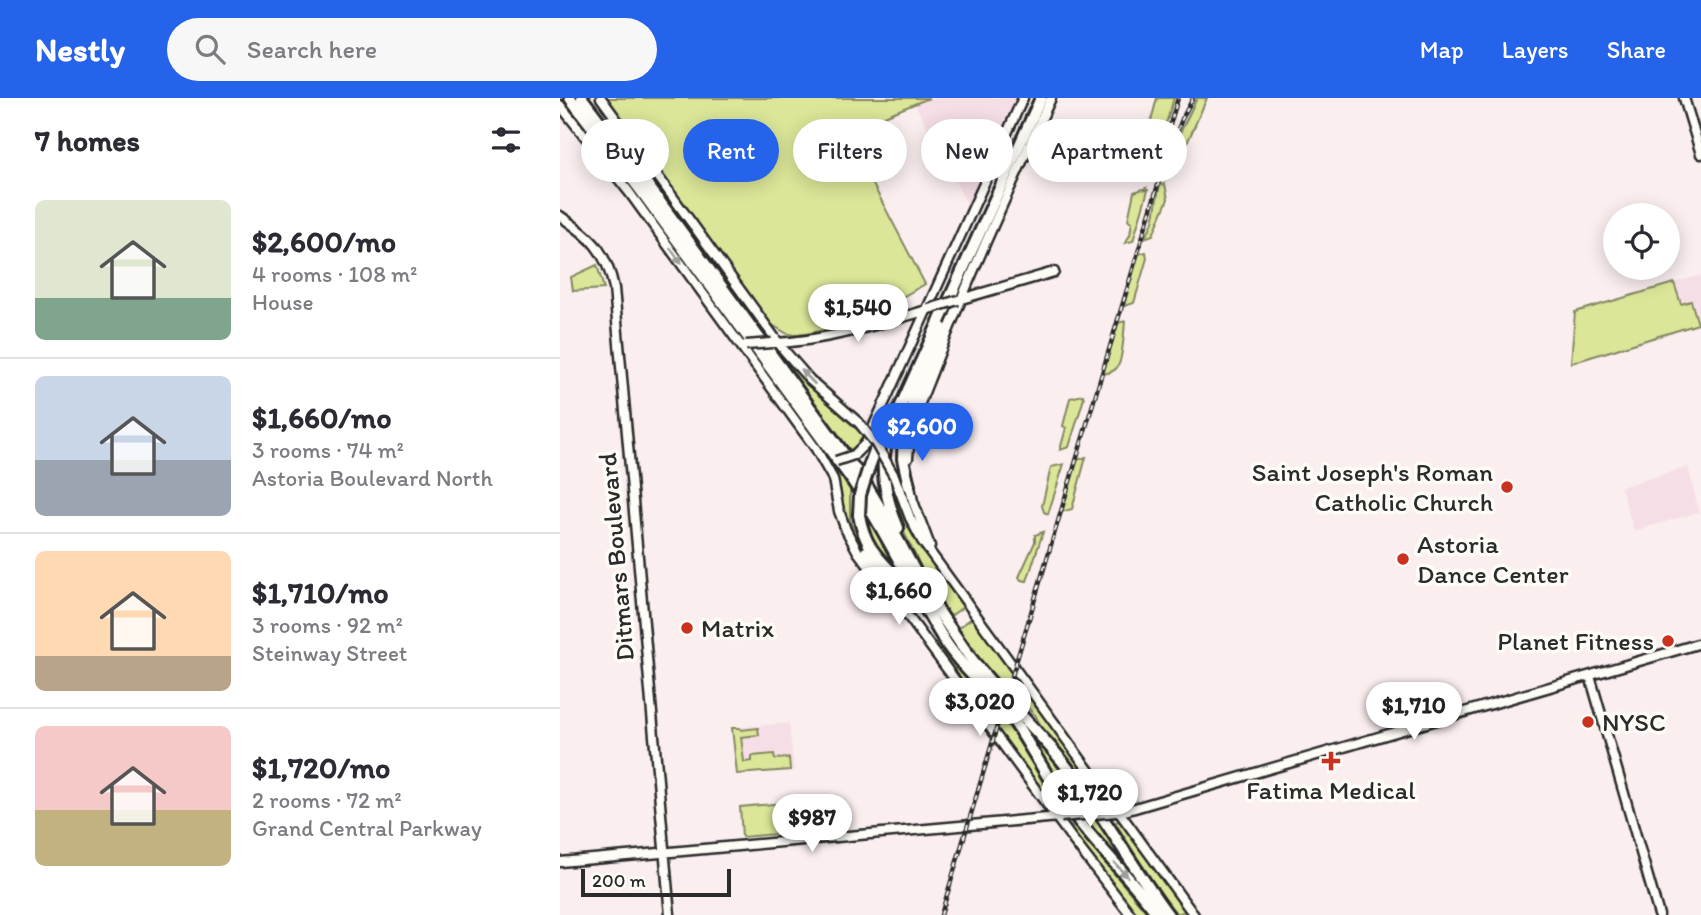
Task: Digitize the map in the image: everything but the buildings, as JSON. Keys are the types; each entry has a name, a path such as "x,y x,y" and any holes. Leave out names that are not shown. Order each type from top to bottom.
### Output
{"highway":[{"path":"570,98 850,477 946,642 969,673 1013,720 1075,816 1157,915"},
{"path":"582,98 862,479 931,600 979,668 1080,783 1168,915"},
{"path":"894,596 864,549 856,530 856,514 867,463 1034,98"},
{"path":"1013,160 1041,98"},
{"path":"948,624 892,513 883,478 884,451 892,424 1003,182"},
{"path":"909,486 903,459 908,415 956,291 1003,182"},
{"path":"856,514 869,546 901,581 933,628 946,642"}],"street":[{"path":"601,98 776,343 810,380 859,423 876,444 894,476 914,527 934,557 1194,915"},
{"path":"825,464 854,455 866,443 1023,98"},
{"path":"934,557 909,486 908,456 915,416 959,300 1051,98"},
{"path":"1685,98 1701,154"},
{"path":"560,105 629,191 812,443 833,479 839,511 851,541 862,557 894,596 1131,915"},
{"name":"Ditmars Boulevard","path":"560,216 587,235 601,250 614,288 670,915"},
{"path":"743,345 802,341 870,327 1054,272"},
{"path":"560,862 1118,812 1701,643"},
{"path":"1590,676 1659,915"}],"shaded area":[{"path":"929,98 1020,98 1010,119 923,119 915,104"},
{"path":"956,182 981,182 969,208"},
{"path":"1701,275 1701,323 1698,324 1691,301 1681,304 1674,283"},
{"path":"1688,467 1699,512 1634,531 1621,487"},
{"path":"789,723 794,770 737,774 732,728"}],"green space":[{"path":"606,98 929,98 877,119 793,119 793,182 872,182 925,284 854,324 805,334 786,333 769,323 667,182 669,182 669,119 621,119"},
{"path":"1157,98 1174,98 1167,119 1152,119"},
{"path":"1197,98 1207,98 1187,143 1187,119"},
{"path":"1165,184 1168,199 1153,235 1144,238 1154,219 1160,185"},
{"path":"1146,188 1145,190 1148,190 1133,241 1125,243 1130,235 1132,222 1128,220 1134,192"},
{"path":"1146,252 1147,258 1134,303 1124,306 1138,254"},
{"path":"597,265 604,289 573,291 571,277"},
{"path":"1674,283 1681,304 1691,301 1698,324 1571,363 1575,312"},
{"path":"1125,321 1120,362 1115,370 1103,374 1118,323"},
{"path":"780,352 802,379 863,435 855,447 850,450"},
{"path":"1083,395 1069,447 1060,450 1070,398"},
{"path":"1086,457 1072,509 1062,512 1077,460"},
{"path":"1064,464 1048,514 1042,506 1051,467"},
{"path":"836,469 850,489 850,519 856,539 854,540 845,514"},
{"path":"887,471 910,531 963,607 949,617 931,588 898,520"},
{"path":"863,508 875,526 900,575 870,539"},
{"path":"1043,532 1027,581 1021,580 1019,577 1035,542 1035,535"},
{"path":"972,618 1107,804 1101,804 1036,716 993,676 974,654 976,651 957,629"},
{"path":"939,641 971,684 1004,719 1061,807 1054,808 934,645"},
{"path":"1022,721 1069,774 1145,891 1071,802"},
{"path":"732,728 758,728 759,735 741,737 744,762 752,761 752,756 774,754 775,759 789,758 790,770 737,774"},
{"path":"828,799 831,829 742,837 740,807"},
{"path":"1121,821 1186,911 1177,914 1159,893 1115,822"},
{"path":"1067,826 1074,826 1149,915 1135,915"}],"railway":[{"path":"1172,119 1178,98"},
{"path":"941,915 1163,168 1193,98"}],"place":[{"name":"Saint Joseph's Roman Catholic Church","path":"1507,487"},
{"name":"Astoria Dance Center","path":"1403,559"},
{"name":"Matrix","path":"687,628"},
{"name":"Planet Fitness","path":"1668,641"},
{"name":"NYSC","path":"1588,722"},
{"name":"Fatima Medical","path":"1331,761"}]}
